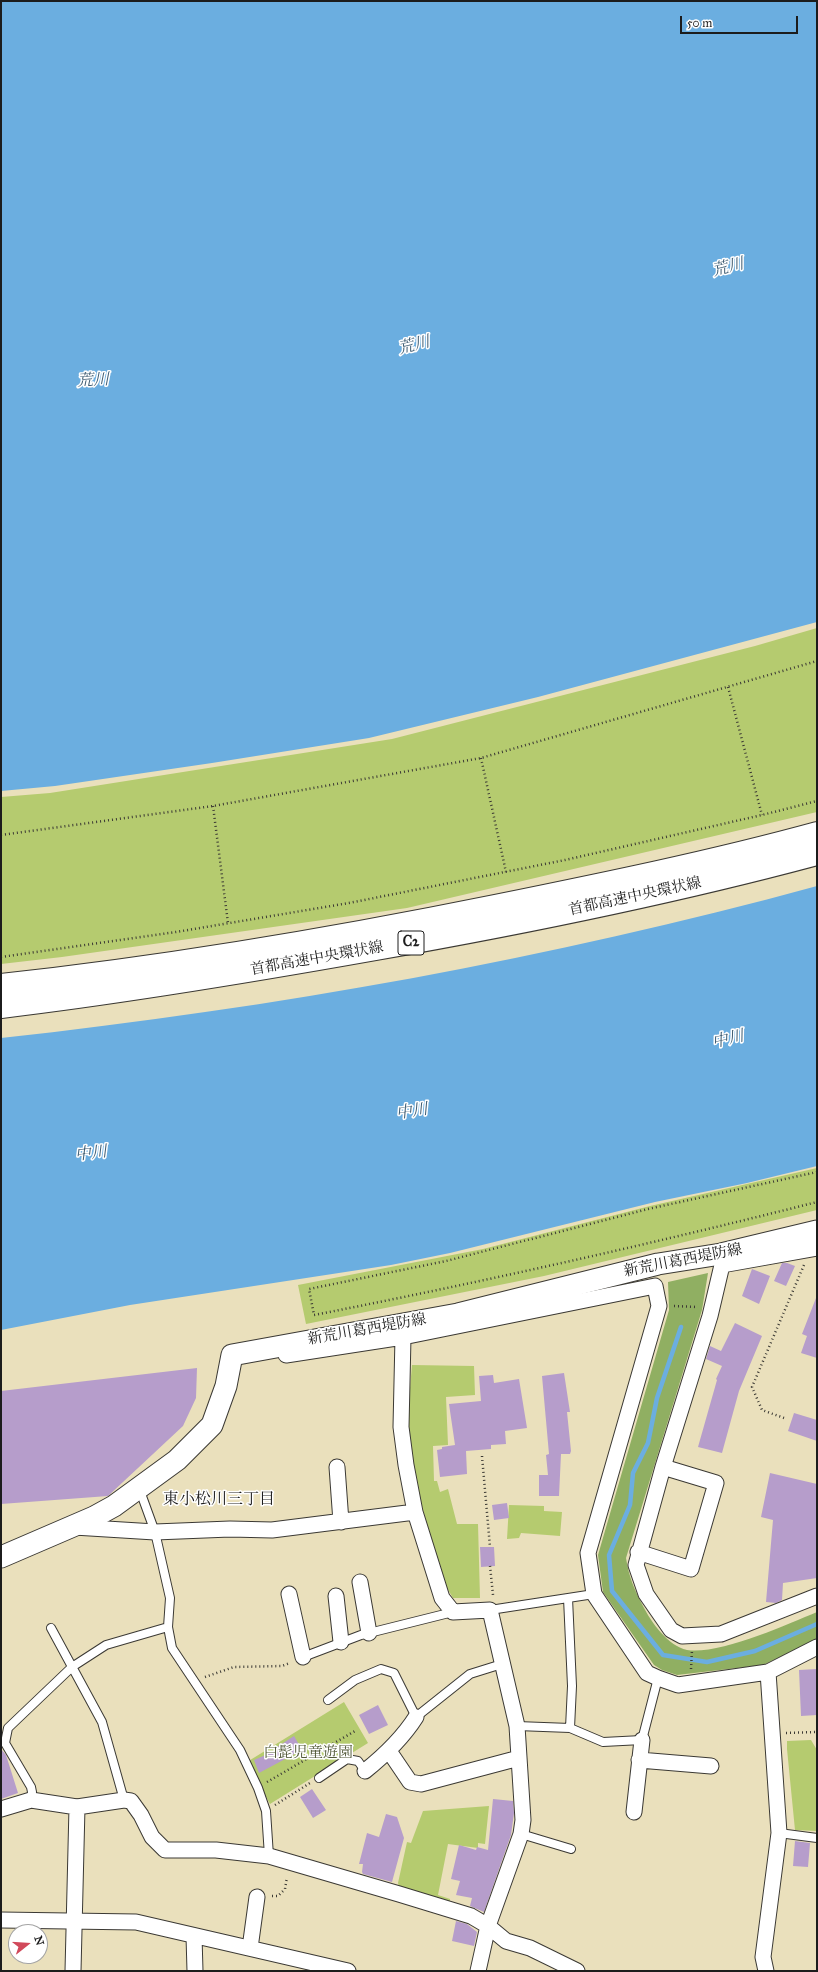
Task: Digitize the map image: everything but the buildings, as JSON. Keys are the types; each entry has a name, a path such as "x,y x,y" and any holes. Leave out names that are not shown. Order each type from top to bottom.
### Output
{"highway":[{"name":"首都高速中央環状線","path":"1,985 77,977 197,960 434,918 670,869 817,833"},
{"name":"首都高速中央環状線","path":"1,1007 196,980 440,938 674,890 817,854"}],"main road":[{"name":"新荒川葛西堤防線","path":"229,1364 232,1355 458,1314 488,1313 658,1264 721,1260 817,1231"},
{"path":"1,1557 73,1527 107,1510 177,1460 212,1425 226,1386 229,1364"}],"street":[{"path":"814,1249 721,1260 712,1309 663,1467 638,1552 636,1565 646,1594 671,1630 682,1636 721,1634 817,1596"},
{"path":"229,1364 403,1337 488,1313 655,1286 658,1306 588,1554 594,1594 648,1673 658,1678 678,1684 768,1672 817,1647"},
{"path":"403,1337 401,1427 406,1465 415,1512 442,1598 453,1612 492,1610 502,1664 517,1726 523,1820 521,1834 488,1926 478,1971"},
{"path":"337,1467 340,1522"},
{"path":"638,1552 691,1569 716,1484 663,1467"},
{"path":"73,1527 155,1532 230,1529 272,1530 415,1512"},
{"path":"360,1582 369,1633"},
{"path":"289,1594 303,1657"},
{"path":"336,1596 341,1642"},
{"path":"766,1971 764,1957 779,1833 768,1672"},
{"path":"365,1771 389,1751 406,1733 416,1717"},
{"path":"634,1812 642,1740"},
{"path":"389,1751 410,1782 421,1784 518,1758"},
{"path":"639,1760 711,1766"},
{"path":"1,1809 31,1800 77,1807 124,1800 131,1801 141,1815 152,1837 165,1850 216,1850 269,1856 291,1862 471,1916 488,1926 506,1941 530,1948 577,1971"},
{"path":"73,1971 77,1807"},
{"path":"250,1948 257,1897"},
{"path":"1,1920 136,1922 250,1948 296,1964 348,1971"},
{"path":"194,1936 195,1971"}],"lane":[{"path":"139,1488 155,1532 170,1598 168,1627 172,1648 240,1750 258,1788 266,1811 269,1856"},
{"path":"492,1610 594,1594"},
{"path":"568,1598 572,1686 570,1728"},
{"path":"303,1657 369,1633 453,1612"},
{"path":"31,1800 31,1787 5,1743 8,1728 72,1667 106,1645 168,1627"},
{"path":"51,1628 102,1722 124,1800"},
{"path":"328,1700 355,1680 381,1669 394,1673 416,1717 470,1674 502,1664"},
{"path":"517,1726 570,1728 603,1742 642,1740 658,1678"},
{"path":"319,1778 348,1758 358,1760 365,1771"},
{"path":"779,1833 817,1838"},
{"path":"521,1834 571,1849"}],"path":[{"path":"1,835 213,806 481,758 817,662"},
{"path":"728,687 762,815"},
{"path":"481,758 506,872"},
{"path":"1,957 228,923 349,903 506,872 762,815 817,801"},
{"path":"213,806 228,923"},
{"path":"817,1172 648,1209 446,1261 309,1289 314,1315 463,1286 817,1202"},
{"path":"784,1418 762,1410 752,1387 814,1249"},
{"path":"658,1306 712,1309"},
{"path":"482,1456 490,1547"},
{"path":"490,1566 492,1610"},
{"path":"689,1683 694,1636"},
{"path":"193,1680 234,1667 282,1666 303,1657"},
{"path":"258,1788 355,1731"},
{"path":"782,1733 817,1732"},
{"path":"266,1811 319,1778"},
{"path":"257,1897 278,1896 284,1889 291,1862"}],"green space":[{"path":"817,628 817,812 407,908 62,957 1,964 1,797 50,793 392,739 755,646"},
{"path":"817,1168 817,1210 544,1276 306,1324 298,1285 483,1249 650,1206"},
{"path":"708,1273 702,1310 626,1558 630,1577 646,1612 655,1626 667,1639 680,1648 687,1650 701,1650 734,1644 817,1612 817,1639 763,1665 677,1675 662,1670 654,1665 603,1592 598,1555 669,1310 668,1282"},
{"path":"412,1365 474,1366 475,1395 446,1397 448,1445 433,1446 434,1481 437,1481 440,1492 448,1489 457,1524 478,1524 480,1598 453,1598 447,1588 424,1514 411,1457 408,1429"},
{"path":"509,1505 544,1506 544,1511 562,1512 560,1536 521,1533 519,1538 507,1539"},
{"name":"白髭児童遊園","path":"344,1702 368,1743 270,1804 247,1762"},
{"path":"811,1740 817,1750 817,1831 795,1830 787,1741"},
{"path":"489,1806 485,1844 478,1843 478,1848 448,1844 438,1895 450,1899 450,1903 399,1887 398,1883 407,1842 411,1843 423,1811"}],"water":[{"name":"荒川","path":"1,1 817,1 817,622 538,697 369,738 55,786 1,791"},
{"name":"中川","path":"817,886 817,1166 747,1183 655,1202 450,1253 391,1265 130,1305 1,1330 1,1038 207,1012 412,978 616,936"}],"waterway":[{"path":"681,1327 657,1398 648,1443 633,1473 630,1505 609,1555 612,1591 663,1655 707,1662 755,1651 817,1624"}],"district":[{"name":"東小松川三丁目","path":"219,1500"}]}
